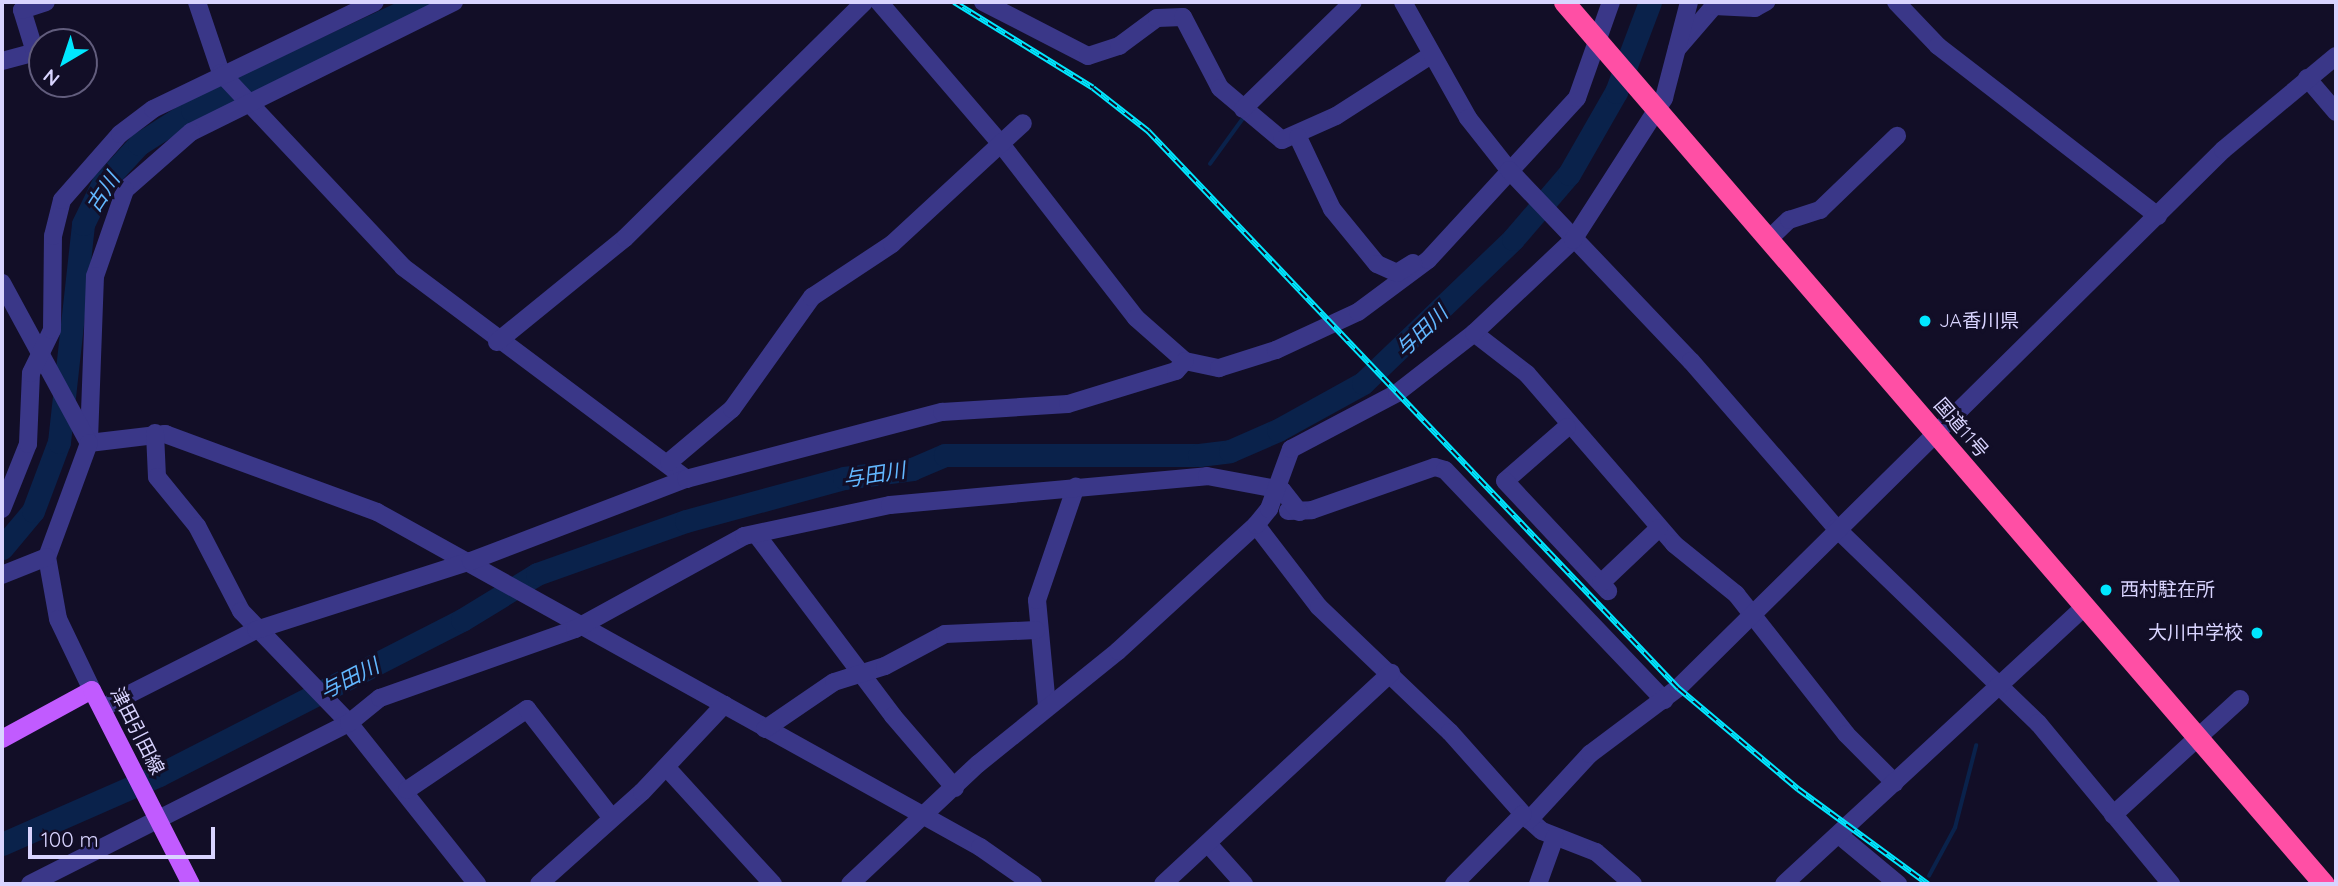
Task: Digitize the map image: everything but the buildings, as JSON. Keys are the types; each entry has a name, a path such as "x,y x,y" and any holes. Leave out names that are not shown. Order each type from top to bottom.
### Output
{"highway":[{"name":"国道11号","path":"1564,2 1599,46 1769,239 2323,884"}],"main road":[{"name":"津田引田線","path":"2,739 92,690 191,884"}],"street":[{"path":"2,61 35,51 22,10 46,2"},
{"path":"197,2 223,75 403,267 497,342 669,462 687,479"},
{"path":"2,509 28,444 32,373 43,358 52,330 53,236 62,200 120,134 223,75 375,2"},
{"path":"92,690 58,620 47,557 89,443 95,276 111,218 152,160 247,101 454,2"},
{"path":"497,342 625,238 864,2"},
{"path":"880,2 1002,144 1111,288 1160,344 1185,361 1219,368 1276,351 1358,312 1429,260 1577,98 1599,46 1611,2"},
{"path":"983,2 1088,56 1119,46 1157,18 1183,17 1220,88 1282,140 1298,137 1431,55"},
{"path":"1242,109 1353,2"},
{"path":"1403,2 1431,55 1511,173 1691,361 1836,528 2000,690 2038,723 2171,884"},
{"path":"850,884 1047,706 1256,525 1269,509 1291,450 1381,404 1474,333 1569,236 1650,105 1677,48 1689,2"},
{"path":"1677,48 1714,6 1755,8 1766,2"},
{"path":"1896,2 1938,46 2158,216"},
{"path":"1454,884 1590,754 1664,700 1836,528 2158,216 2307,78 2336,56"},
{"path":"2307,78 2336,112"},
{"path":"669,462 732,409 812,297 892,244 1023,123"},
{"path":"1769,239 1789,220 1820,210 1897,136"},
{"path":"1298,137 1332,209 1377,264 1397,273 1429,260"},
{"path":"2,283 89,443"},
{"path":"1474,333 1527,374 1567,427 1659,528 1752,612 1846,734 1895,783"},
{"path":"103,710 260,634 475,563 687,479 942,412 1068,404 1176,371 1185,361"},
{"path":"1567,427 1505,481 1604,587 1659,528"},
{"path":"89,443 155,433 365,507 475,563 1033,884"},
{"path":"155,433 157,477 197,526 214,566 260,634 346,720 407,790 477,884"},
{"path":"1269,509 1299,512 1435,467 1445,470 1664,700"},
{"path":"30,884 156,816 346,720 380,698 583,625 698,559 756,534 890,505 1207,475 1275,488 1299,512"},
{"path":"1047,706 1036,630 1045,569 1076,486"},
{"path":"1256,525 1319,607 1391,673 1526,817 1555,837 1597,852 1633,884"},
{"path":"756,534 956,788"},
{"path":"2,575 47,557"},
{"path":"1784,884 2000,690 2084,607"},
{"path":"765,729 834,682 945,634 1036,630"},
{"path":"1163,884 1210,846 1274,775 1391,673"},
{"path":"2113,815 2240,699"},
{"path":"539,884 667,768 724,705"},
{"path":"407,790 527,709 612,818"},
{"path":"667,768 773,884"},
{"path":"1839,835 1898,884"},
{"path":"1538,884 1555,837"},
{"path":"1210,846 1244,884"}],"waterway":[{"name":"古川","path":"2,548 33,511 59,442 83,224 103,183 139,144 192,110 424,2"},
{"name":"与田川","path":"2,844 159,775 462,620 537,574 686,521 844,478 912,469 945,455 1199,455 1230,451 1278,430 1363,383 1513,239 1569,174 1616,92 1650,2"},
{"path":"1210,164 1244,117"},
{"path":"1929,876 1955,828 1976,746"}],"railway":[{"path":"954,2 1093,88 1148,131 1678,688 1798,789 1928,884"}],"place":[{"name":"JA香川県","path":"1925,321"},
{"name":"西村駐在所","path":"2106,590"},
{"name":"大川中学校","path":"2257,633"}]}
